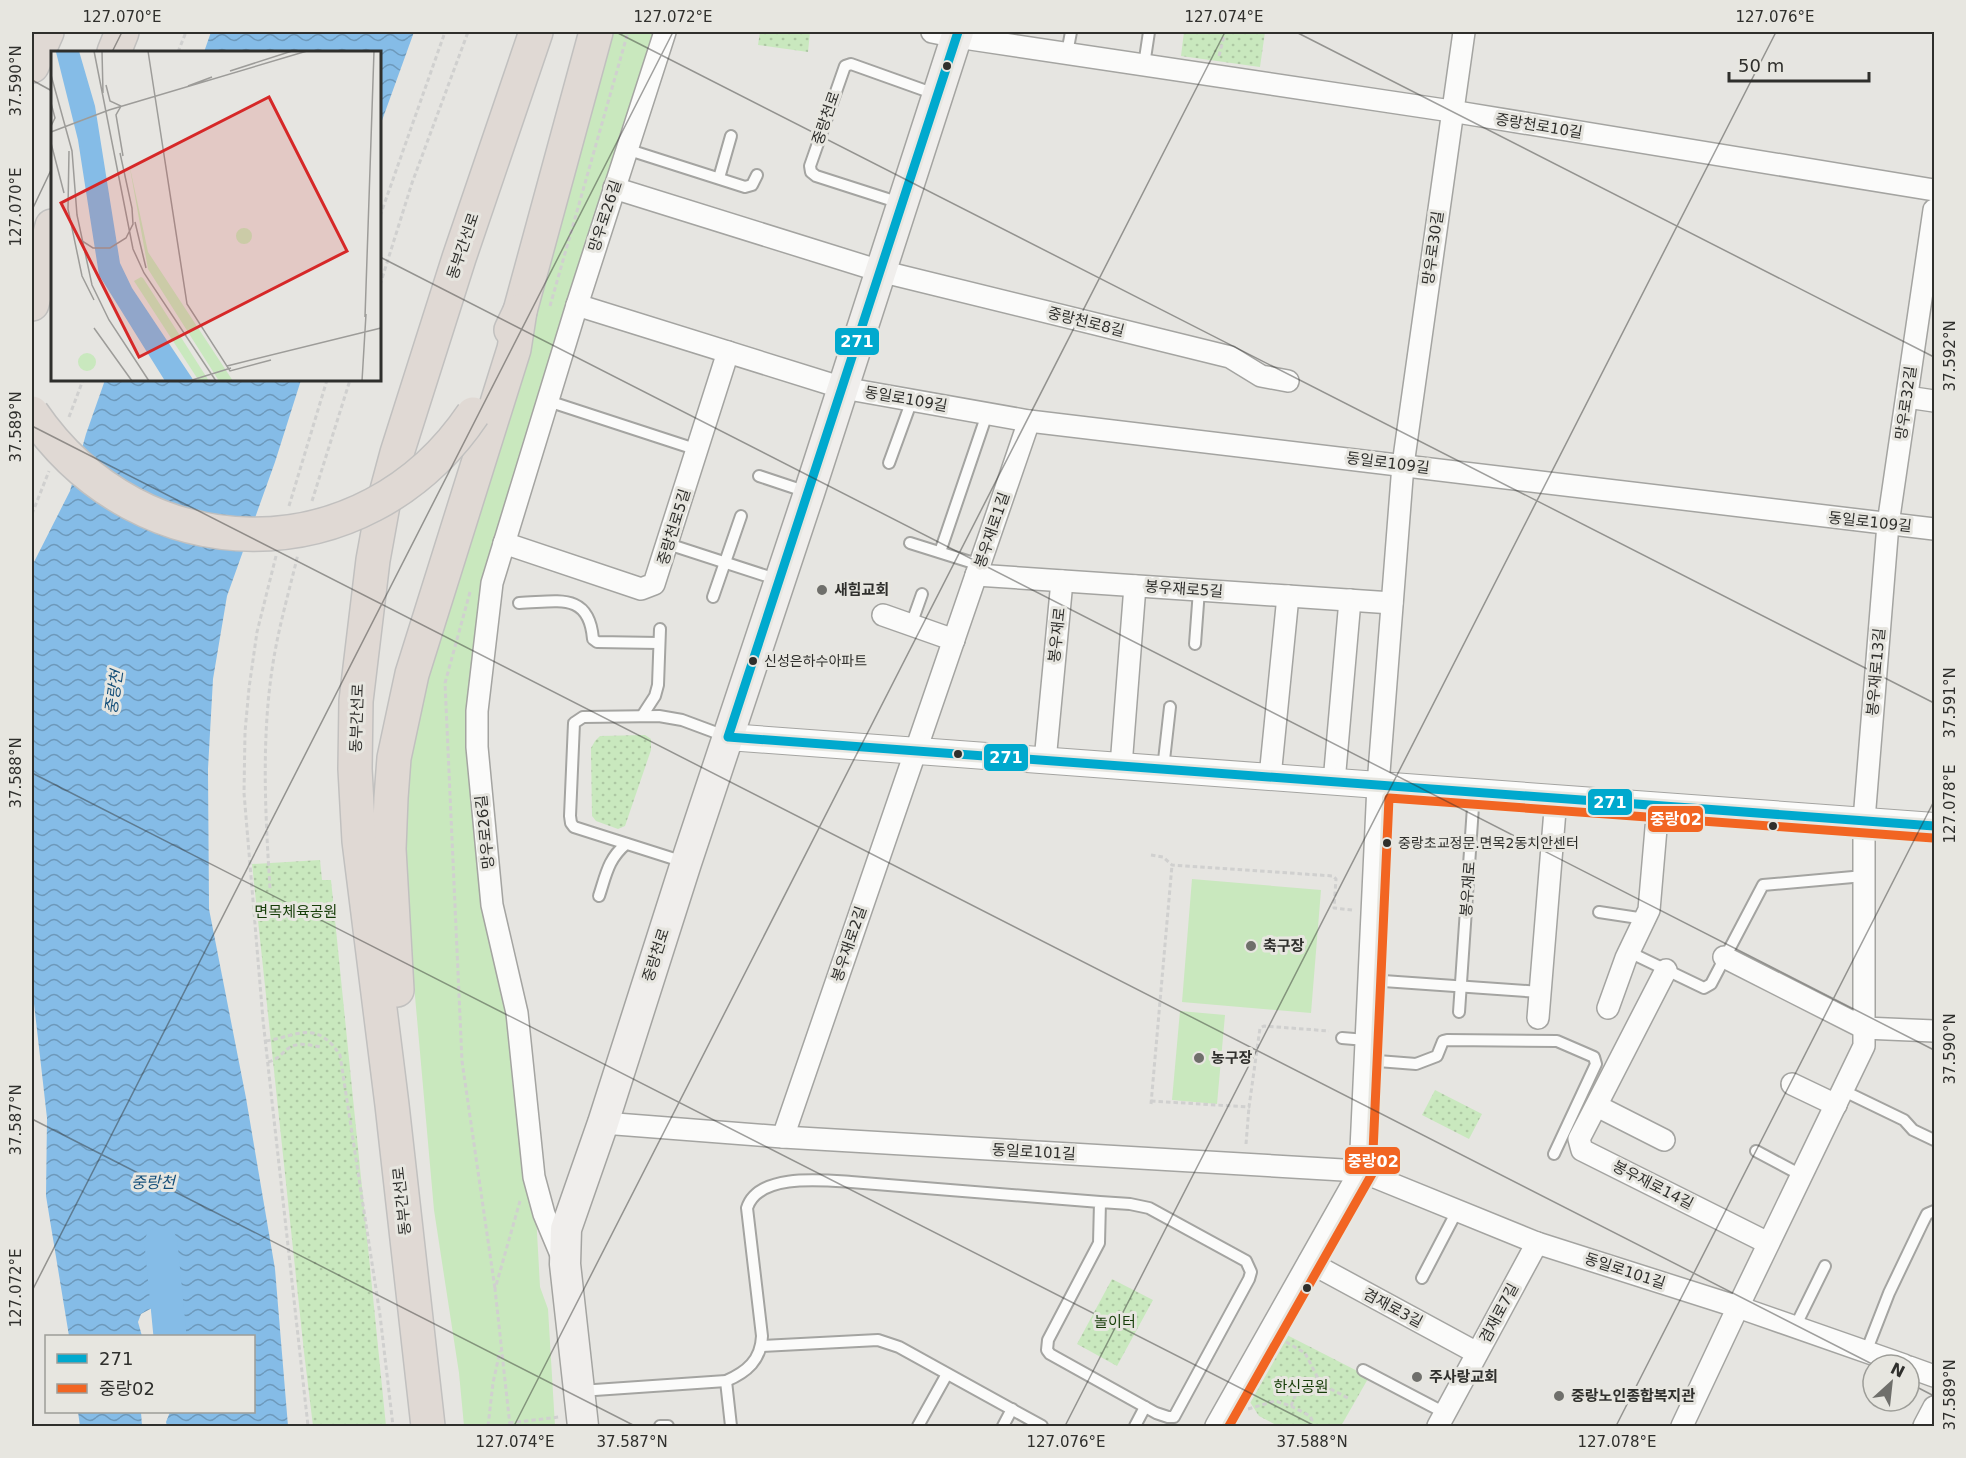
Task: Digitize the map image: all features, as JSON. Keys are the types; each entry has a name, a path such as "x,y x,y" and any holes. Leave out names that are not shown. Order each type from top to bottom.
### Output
{"highway":[{"path":"32,52 35,32"},
{"path":"32,66 47,32"},
{"path":"114,51 122,32"},
{"name":"동부간선로","path":"428,1426 392,1105 359,841 355,769 356,701 364,624 383,505 397,453 452,281 536,32"},
{"path":"392,1105 398,982 389,849 394,758 412,674 514,349 520,311 596,32"},
{"path":"32,304 51,230"},
{"path":"32,413 50,438 70,459 95,480 145,510 196,528 229,533 279,533 332,523 359,513 406,486 427,468 454,439 473,414 520,311"}],"main road":[{"name":"중랑천로","path":"581,1411 565,1264 566,1229 603,1123 938,95 949,33"}],"street":[{"name":"망우로26길","path":"565,1264 544,1214 534,1177 517,1013 492,905 477,747 477,711 489,599 504,543 577,305 665,32"},
{"name":"망우로30길","path":"1403,465 1451,111 1464,32"},
{"name":"중랑천로10길","path":"949,33 1451,111 1935,190"},
{"path":"614,188 880,272"},
{"name":"망우로32길","path":"1888,524 1935,210"},
{"name":"중랑천로8길","path":"880,272 1230,357 1261,376 1288,381"},
{"path":"577,305 843,388"},
{"name":"중랑천로5길","path":"504,543 641,589 654,584 728,352"},
{"name":"동일로109길","path":"843,388 1029,421 1935,529"},
{"path":"1907,397 1935,401"},
{"name":"봉우재로1길","path":"916,751 1029,421"},
{"path":"1222,1424 1269,1333 1360,1171 1377,785 1403,465"},
{"name":"봉우재로13길","path":"1864,820 1888,524"},
{"name":"봉우재로5길","path":"978,570 1062,581 1392,603"},
{"name":"봉우재로","path":"1045,761 1062,581"},
{"path":"1121,766 1135,586"},
{"path":"1270,777 1288,596"},
{"path":"1334,782 1350,600"},
{"path":"883,615 954,640"},
{"path":"728,737 1935,826"},
{"name":"봉우재로2길","path":"783,1137 916,751"},
{"path":"1539,1018 1556,798"},
{"path":"1608,1008 1649,907 1658,805"},
{"path":"1682,1426 1864,1046 1864,820"},
{"path":"1724,957 1864,1028 1935,1031"},
{"name":"봉우재로14길","path":"1666,970 1579,1139 1582,1150 1768,1243"},
{"path":"1792,1084 1840,1098"},
{"path":"1597,1106 1664,1140"},
{"name":"동일로101길","path":"603,1123 783,1137 1360,1171 1537,1243 1738,1307 1869,1353"},
{"name":"겸재로7길","path":"1441,1420 1537,1243"},
{"name":"겸재로3길","path":"1309,1262 1477,1353"},
{"path":"1924,1426 1935,1407"}],"lane":[{"path":"1067,53 1071,32"},
{"path":"1144,64 1149,32"},
{"name":"중랑천로","path":"903,204 816,176 811,172 810,166 845,66 851,64 938,95"},
{"path":"719,178 731,136"},
{"path":"627,149 750,187 757,175"},
{"path":"889,463 912,400"},
{"path":"548,401 698,450"},
{"path":"940,552 987,414"},
{"path":"759,476 809,493"},
{"path":"713,597 741,516"},
{"path":"910,543 940,552 978,570"},
{"path":"668,544 780,580"},
{"path":"1195,644 1199,590"},
{"path":"911,625 922,594"},
{"path":"519,603 574,603 584,610 591,622 593,639 597,642 659,643"},
{"path":"642,716 655,696 658,685 660,629"},
{"path":"1163,769 1170,707"},
{"path":"686,863 579,830 571,823 574,723 583,717 659,716 682,720 728,737"},
{"name":"봉우재로","path":"1459,1012 1474,792"},
{"path":"599,896 610,862 626,844"},
{"path":"1629,952 1704,988 1711,984 1763,885 1864,876"},
{"path":"1599,912 1645,919"},
{"path":"1369,980 1540,992"},
{"path":"1338,1035 1366,1050 1416,1064 1437,1056 1443,1041 1447,1040 1557,1041 1594,1057 1596,1064 1554,1154"},
{"path":"1840,1098 1904,1120 1911,1128 1935,1140"},
{"path":"1756,1152 1801,1174"},
{"path":"581,1411 726,1381 746,1371 761,1346 762,1324 747,1208 754,1196 768,1187 783,1182 828,1180 1130,1204 1149,1208 1246,1261 1251,1272 1249,1280 1174,1417 1161,1416 1050,1354 1047,1350 1048,1340 1100,1243 1100,1202"},
{"path":"1866,1352 1889,1293 1922,1224 1927,1214 1935,1210"},
{"path":"1422,1278 1457,1211"},
{"path":"1795,1327 1825,1266"},
{"path":"761,1346 878,1340 899,1347 1042,1426"},
{"name":"겸재로7길","path":"1363,1370 1441,1420"},
{"path":"918,1426 947,1374"},
{"path":"726,1381 731,1426"},
{"path":"1135,1426 1145,1407"},
{"path":"1003,1426 1012,1409"},
{"path":"660,1426 668,1426"}],"path":[{"path":"178,51 186,32"},
{"path":"381,213 446,32"},
{"path":"381,282 412,183 468,32"},
{"path":"1215,76 1225,32"},
{"path":"286,513 327,381"},
{"path":"312,501 350,381"},
{"path":"270,888 265,779 269,690 274,656 299,549"},
{"path":"277,551 257,632 245,732 244,793 268,1062 308,1426"},
{"path":"1151,855 1163,857 1172,865 1333,876 1336,877 1335,908 1372,911"},
{"path":"1172,865 1151,1102 1249,1107"},
{"path":"1245,1164 1249,1107 1259,1031 1264,1026 1272,1026 1338,1035"},
{"path":"266,1041 303,1031 314,1032 330,1041 340,1055 380,1315 393,1426"},
{"path":"268,1062 279,1059 295,1045 321,1047"},
{"path":"534,1177 525,1184 495,1289 509,1424 581,1411"},
{"path":"1269,1333 1305,1353 1321,1384 1336,1389 1348,1398"},
{"path":"488,1426 493,1383 501,1346"},
{"path":"1291,1406 1296,1394 1311,1390 1317,1378"},
{"path":"1222,1424 1269,1401 1279,1401 1310,1416 1312,1420 1310,1426"}],"green space":[{"path":"607,32 655,32 585,242 468,705 536,1214 540,1287 548,1309 555,1426 464,1426 459,1373 434,1210 403,861 405,746"},
{"path":"760,32 810,32 808,52 758,45"},
{"path":"1184,32 1265,32 1260,67 1181,56"},
{"path":"645,735 651,739 651,750 625,826 618,829 596,821 592,816 591,748 600,736"},
{"name":"면목체육공원","path":"320,860 322,880 331,880 386,1426 313,1426 304,1352 252,864"},
{"name":"축구장","path":"1192,879 1321,890 1311,1013 1182,1002"},
{"name":"농구장","path":"1180,1011 1225,1015 1217,1104 1172,1100"},
{"path":"1435,1090 1482,1114 1469,1139 1422,1115"},
{"name":"놀이터","path":"1112,1279 1153,1300 1117,1366 1077,1344"},
{"name":"한신공원","path":"1287,1335 1369,1377 1341,1426 1278,1426 1259,1416 1248,1399"}],"water":[{"path":"211,32 414,32 381,123 381,51 204,51"},
{"name":"중랑천","path":"105,381 301,381 275,462 227,596 213,679 208,769 209,909 246,1098 275,1269 288,1426 167,1426 170,1413 255,1413 255,1335 174,1335 177,1322 172,1311 168,1288 162,1290 159,1308 152,1308 141,1314 138,1322 142,1335 69,1335 46,1196 47,1118 32,986 32,572 34,562 70,491 86,434"},
{"path":"78,1413 141,1413 142,1426 80,1426"}],"waterway":[{"name":"중랑천","path":"161,1243 170,1335"}],"transit line":[{"name":"271","path":"958,32 728,737 1934,826"},
{"name":"중랑02","path":"1229,1426 1372,1174 1389,798 1933,838"}],"place":[{"name":"새힘교회","path":"822,590"},
{"name":"신성은하수아파트","path":"753,661"},
{"name":"중랑초교정문.면목2동치안센터","path":"1387,843"},
{"name":"축구장","path":"1251,946"},
{"name":"농구장","path":"1199,1058"},
{"name":"주사랑교회","path":"1417,1377"},
{"name":"중랑노인종합복지관","path":"1559,1396"}]}
